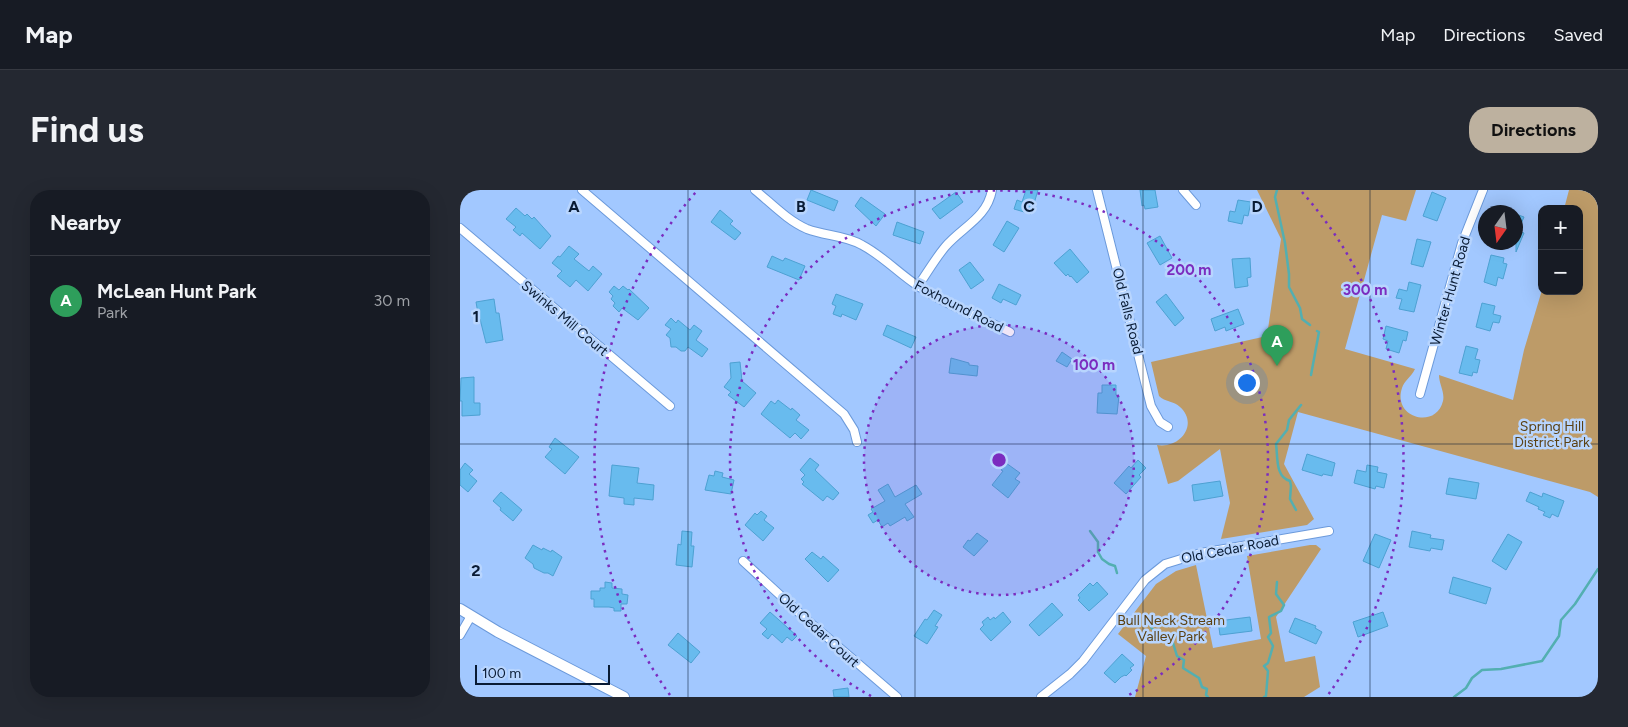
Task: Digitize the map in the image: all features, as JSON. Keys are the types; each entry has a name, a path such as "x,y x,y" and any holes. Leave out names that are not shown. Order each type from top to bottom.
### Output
{"main road":[{"path":"460,609 498,632 624,697"}],"street":[{"path":"582,190 844,414 854,430 857,442"},
{"name":"Foxhound Road","path":"755,190 802,226 851,239 872,250 918,286 1010,332"},
{"path":"918,286 947,245 977,219 988,203 992,190"},
{"name":"Old Falls Road","path":"1097,190 1151,406 1160,422 1168,427"},
{"path":"1184,190 1196,205"},
{"name":"Winter Hunt Road","path":"1420,394 1462,243 1483,190"},
{"name":"Swinks Mill Court","path":"460,228 670,406"},
{"name":"Old Cedar Road","path":"1041,697 1083,661 1145,580 1165,564 1194,554 1329,531"},
{"name":"Old Cedar Court","path":"743,561 806,619 897,697"},
{"path":"460,634 471,616"}],"green space":[{"name":"Spring Hill District Park","path":"1257,190 1416,190 1406,221 1382,215 1345,349 1415,369 1403,385 1401,398 1403,407 1409,413 1416,417 1424,418 1439,410 1443,401 1439,375 1513,400 1524,350 1540,295 1583,295 1583,205 1565,205 1569,190 1598,190 1598,497 1590,492 1298,412 1284,464 1314,519 1307,525 1221,539 1230,503 1220,449 1178,481 1168,484 1157,445 1173,443 1179,439 1187,428 1188,421 1180,407 1159,396 1151,362 1267,336 1281,239"},
{"name":"Bull Neck Stream Valley Park","path":"1316,545 1321,549 1276,617 1285,662 1315,656 1320,687 1304,697 1135,697 1146,656 1118,634 1156,584 1176,571 1196,565 1213,648 1261,639 1247,556"}],"building":[{"path":"811,190 838,201 834,211 807,200"},
{"path":"1026,190 1038,190 1031,214 1014,209 1017,200 1022,202"},
{"path":"1140,190 1155,190 1158,207 1145,209 1144,205 1142,206"},
{"path":"956,192 963,202 940,219 932,209"},
{"path":"1432,192 1446,198 1437,221 1423,216"},
{"path":"861,197 885,214 876,226 855,206"},
{"path":"1238,200 1251,202 1248,216 1244,215 1242,224 1228,221 1230,211 1235,212"},
{"path":"516,208 525,216 527,214 532,219 534,217 551,236 540,249 522,233 520,236 513,230 516,227 506,219"},
{"path":"720,210 733,221 730,224 741,233 735,240 711,222"},
{"path":"1007,221 1019,228 1004,252 993,245"},
{"path":"897,222 924,232 920,244 893,235"},
{"path":"1160,236 1172,258 1160,265 1147,243"},
{"path":"1417,239 1431,242 1423,267 1411,264"},
{"path":"569,246 579,254 574,259 589,271 593,266 602,274 588,291 576,280 570,287 557,276 562,271 552,263"},
{"path":"1070,249 1089,272 1077,283 1068,274 1066,276 1054,263"},
{"path":"1491,255 1504,258 1503,263 1507,264 1503,279 1498,277 1496,286 1484,282"},
{"path":"772,256 783,261 785,258 805,266 799,280 767,267"},
{"path":"1250,258 1251,277 1247,278 1248,286 1235,288 1232,259"},
{"path":"970,262 984,280 971,289 959,270"},
{"path":"1409,282 1421,285 1414,312 1399,309 1402,299 1396,298 1399,289 1407,291"},
{"path":"999,284 1021,295 1016,305 1003,299 1001,303 992,298"},
{"path":"614,286 619,290 623,286 629,289 649,308 638,320 622,308 619,312 613,306 615,303 611,299 613,296 609,292"},
{"path":"836,294 863,304 856,320 842,314 841,317 833,314 836,306 832,304"},
{"path":"1166,294 1184,318 1175,326 1156,302"},
{"path":"494,299 496,313 499,313 503,340 486,343 476,302"},
{"path":"1482,303 1495,306 1493,314 1501,316 1499,323 1493,322 1490,331 1476,327"},
{"path":"1238,309 1244,324 1226,331 1225,327 1215,331 1211,319"},
{"path":"671,318 676,323 678,320 690,330 694,325 702,331 696,340 708,349 702,357 688,347 685,351 681,351 676,347 671,347 670,338 666,335 671,329 665,325"},
{"path":"887,325 916,337 911,348 883,335"},
{"path":"1386,326 1408,332 1406,341 1403,340 1399,353 1386,349 1388,341 1383,339"},
{"path":"1466,346 1478,349 1475,359 1480,360 1477,373 1473,372 1472,376 1459,373"},
{"path":"1062,352 1072,359 1067,367 1056,361"},
{"path":"951,358 969,363 969,365 978,366 977,376 949,373"},
{"path":"740,362 742,381 756,393 744,407 728,395 731,392 724,387 731,378 730,363"},
{"path":"474,377 474,403 480,403 480,415 462,416 462,401 460,401 461,378"},
{"path":"1102,385 1116,385 1116,395 1119,396 1117,414 1097,413 1098,393 1102,393"},
{"path":"778,400 800,415 796,420 809,430 801,439 795,433 790,438 761,414 771,401 775,404"},
{"path":"555,438 579,457 565,474 545,457 552,449 549,447"},
{"path":"1307,454 1335,463 1332,476 1323,474 1322,476 1302,470"},
{"path":"810,458 819,465 815,470 839,493 833,500 827,496 823,501 802,484 804,482 801,479 805,475 800,470"},
{"path":"1138,460 1146,468 1139,475 1141,477 1126,494 1114,483 1129,466 1131,468"},
{"path":"465,463 473,470 469,474 477,481 468,492 460,485 460,470"},
{"path":"1006,463 1020,473 1015,479 1020,482 1008,498 992,485 1003,471 1001,470"},
{"path":"612,465 639,468 637,483 654,485 653,500 634,498 634,505 624,504 624,498 609,496"},
{"path":"1367,465 1378,467 1377,472 1387,474 1384,488 1376,486 1375,489 1354,483 1357,470 1366,472"},
{"path":"715,471 723,473 722,477 734,480 731,494 705,490 709,475 714,476"},
{"path":"1449,478 1479,483 1476,499 1446,494"},
{"path":"1220,481 1223,496 1194,501 1192,485"},
{"path":"888,484 895,497 916,485 922,494 905,504 914,517 907,521 905,517 890,526 888,523 882,527 878,520 873,523 868,515 873,512 871,509 885,501 878,490"},
{"path":"501,492 522,510 513,521 493,501"},
{"path":"1530,492 1542,497 1543,493 1564,501 1558,517 1552,514 1550,518 1543,515 1545,512 1538,509 1539,507 1526,501"},
{"path":"761,511 767,516 764,520 774,528 763,541 745,525 755,513 757,515"},
{"path":"682,531 692,532 691,546 694,546 692,567 676,565 678,544 681,545"},
{"path":"1412,531 1431,535 1430,538 1444,540 1442,550 1431,548 1430,551 1409,547"},
{"path":"977,533 988,541 974,556 963,547"},
{"path":"1375,534 1391,540 1379,568 1363,561"},
{"path":"1508,534 1522,542 1506,570 1492,561"},
{"path":"533,545 542,550 543,548 551,552 552,550 562,557 553,576 534,568 533,564 525,558"},
{"path":"812,552 821,559 823,556 839,570 828,582 805,559"},
{"path":"1453,577 1491,588 1486,604 1449,593"},
{"path":"605,582 612,583 612,588 622,589 622,594 628,595 627,604 621,604 621,611 614,611 614,608 609,607 594,607 591,591 600,591 600,588 605,588"},
{"path":"1097,582 1108,594 1089,611 1078,600 1080,598 1078,595 1090,583 1093,586"},
{"path":"1052,603 1063,615 1039,636 1029,625"},
{"path":"934,610 942,615 935,626 938,627 927,644 914,636 925,619 927,620"},
{"path":"770,612 797,636 792,641 787,637 782,643 772,634 768,639 762,634 767,629 760,623"},
{"path":"1003,612 1011,622 991,641 980,629 984,625 982,622 988,617 990,620 994,617 995,619"},
{"path":"1383,612 1388,626 1358,637 1353,622"},
{"path":"1250,617 1252,631 1220,635 1218,621"},
{"path":"1295,618 1316,626 1315,628 1322,632 1316,644 1289,632"},
{"path":"678,633 700,652 691,663 668,645"},
{"path":"1122,654 1134,665 1126,676 1121,677 1115,683 1104,673"},
{"path":"848,688 849,697 834,697 833,690"}],"waterway":[{"path":"1277,190 1275,197 1285,243 1289,287 1300,308 1302,319 1310,325"},
{"path":"1311,375 1319,332 1317,331"},
{"path":"1296,510 1290,499 1290,481 1285,479 1280,471 1276,444 1287,430 1289,420 1301,405"},
{"path":"1090,531 1098,542 1098,552 1102,559 1115,566 1117,573"},
{"path":"1454,697 1466,688 1472,678 1482,670 1501,669 1542,661 1559,636 1561,620 1575,604 1598,569"},
{"path":"1264,697 1266,696 1268,671 1264,666 1268,663 1273,646 1268,637 1271,633 1269,617 1281,611 1284,605 1276,594 1277,582"},
{"path":"1151,627 1161,640 1173,643 1177,656 1184,660 1183,668 1199,678 1202,687 1207,689 1206,695 1208,697"}],"place":[{"name":"McLean Hunt Park","path":"1277,366"}]}
